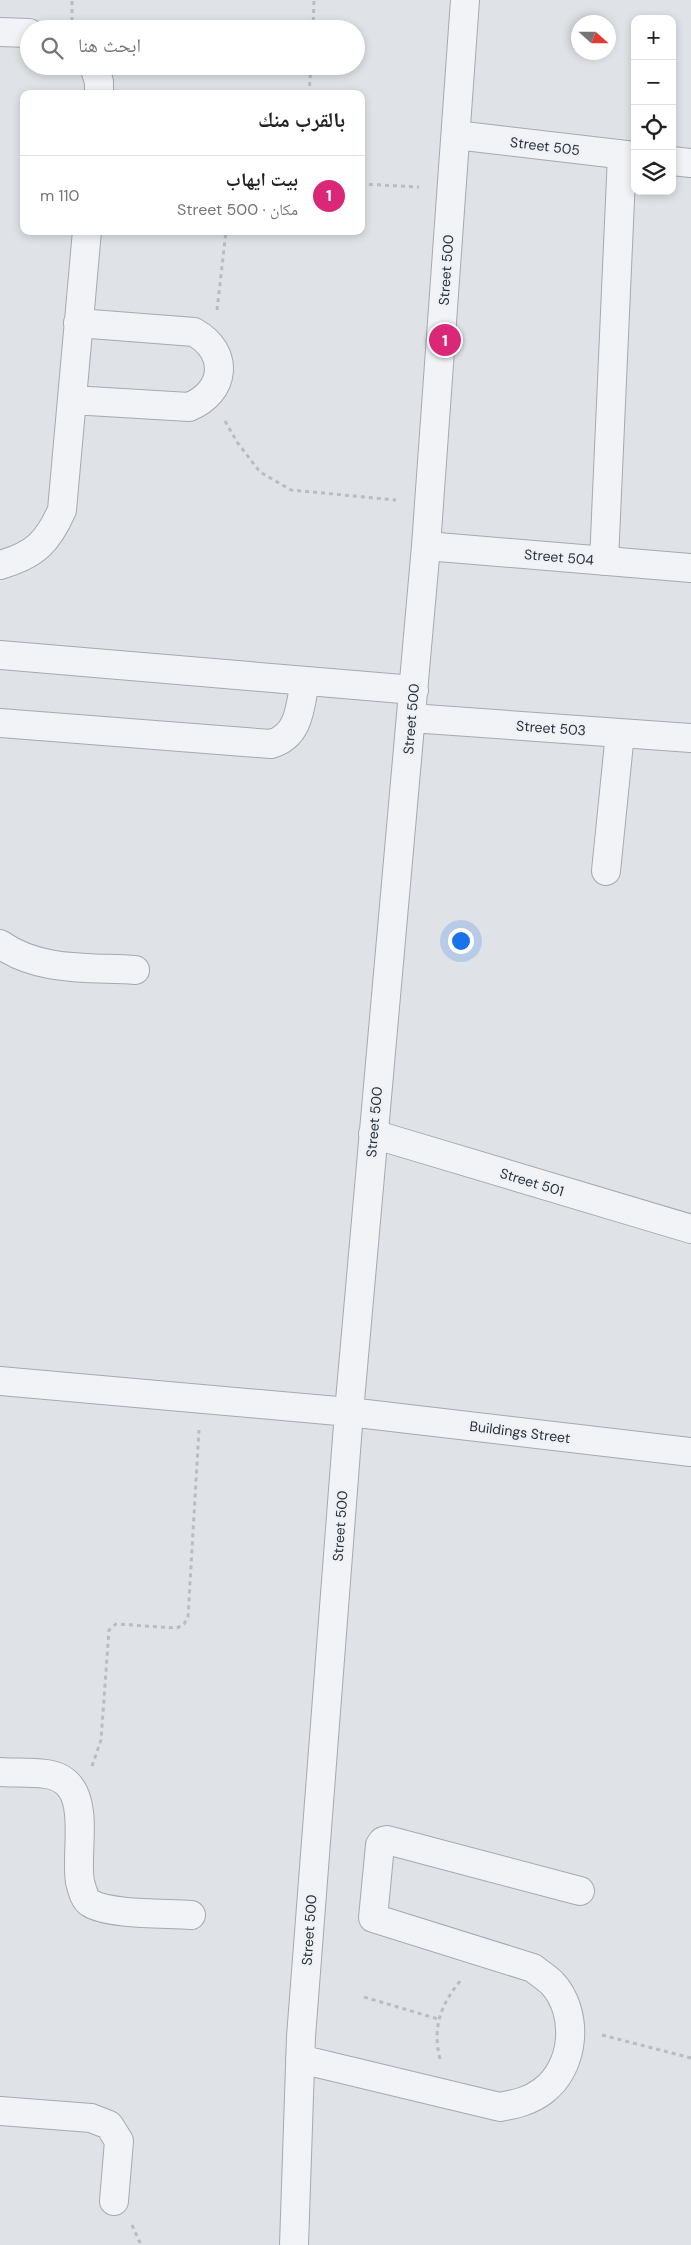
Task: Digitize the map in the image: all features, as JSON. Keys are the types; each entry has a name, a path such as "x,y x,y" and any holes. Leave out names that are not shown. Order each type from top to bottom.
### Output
{"street":[{"name":"Street 500","path":"294,2245 300,2059 349,1412 426,546 465,0"},
{"path":"0,32 20,33"},
{"path":"97,75 99,90"},
{"name":"Street 505","path":"456,135 628,156"},
{"path":"604,561 628,156"},
{"path":"676,161 691,163"},
{"path":"0,565 20,559 39,547 56,524 62,510 87,235"},
{"path":"72,400 188,407 200,402 210,394 216,384 219,372 218,359 213,348 205,338 194,332 78,323"},
{"name":"Street 504","path":"426,546 691,568"},
{"path":"0,654 414,690"},
{"path":"0,723 271,744 287,737 294,729 305,681"},
{"name":"Street 503","path":"411,718 691,738"},
{"path":"606,871 620,733"},
{"path":"0,944 13,954 32,961 52,965 135,970"},
{"name":"Street 501","path":"373,1134 691,1229"},
{"name":"Buildings Street","path":"0,1381 349,1412 691,1452"},
{"path":"0,1772 47,1774 68,1784 80,1804 78,1870 82,1890 87,1902 102,1909 191,1915"},
{"path":"300,2059 500,2107 523,2102 544,2090 560,2072 569,2050 571,2027 565,2004 552,1983 533,1968 373,1918 382,1841 387,1840 580,1891"},
{"path":"0,2111 91,2118 110,2125 119,2141 114,2201"}],"path":[{"path":"72,0 72,20"},
{"path":"313,20 314,0"},
{"path":"309,90 310,75"},
{"path":"365,184 452,190"},
{"path":"213,348 226,235"},
{"path":"210,394 237,442 260,472 291,490 429,504"},
{"path":"80,1804 101,1740 109,1630 116,1624 177,1628 184,1624 188,1617 200,1399"},
{"path":"473,2100 454,2085 442,2066 436,2043 438,2019 447,1997 462,1979 481,1966 504,1960"},
{"path":"364,1997 438,2019"},
{"path":"571,2027 691,2058"}],"place":[{"name":"بيت ايهاب","path":"445,340"}]}
